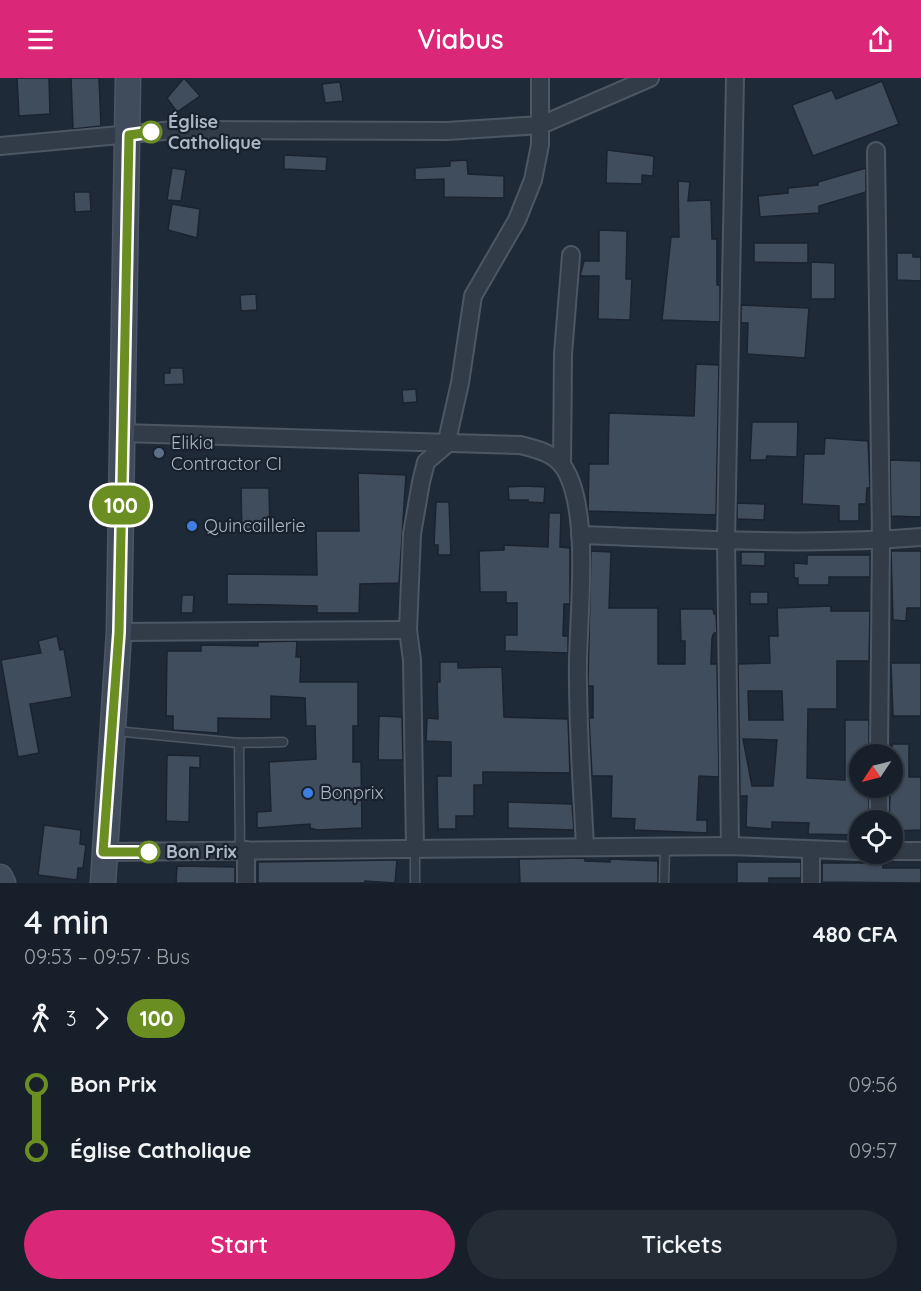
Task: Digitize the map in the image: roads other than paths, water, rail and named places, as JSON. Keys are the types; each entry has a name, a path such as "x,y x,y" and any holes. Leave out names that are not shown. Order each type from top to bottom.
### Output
{"street":[{"path":"103,883 103,852 119,632 129,135 128,78"},
{"path":"415,849 412,660 408,630 412,534 426,462 446,445 460,383 473,296 517,220 533,180 541,125 540,78"},
{"path":"0,146 174,130 447,131 541,125 650,78"},
{"path":"730,846 726,540 735,78"},
{"path":"876,151 881,540 879,744"},
{"path":"562,465 562,354 571,255"},
{"path":"122,434 520,446 547,452 562,465 572,486 580,535 578,662 585,847"},
{"path":"580,535 726,540 881,540 921,537"},
{"path":"119,632 408,630"},
{"path":"103,852 585,847 665,849 730,846 849,851"},
{"path":"810,883 811,850"},
{"path":"243,851 246,883"},
{"path":"903,851 921,851"},
{"path":"0,877 3,883"}],"lane":[{"path":"112,730 239,742 283,742"},
{"path":"239,742 243,851"},
{"path":"415,849 415,883"},
{"path":"664,883 665,849"}],"place":[{"name":"Église Catholique","path":"151,132"},
{"name":"Elikia Contractor CI","path":"159,453"},
{"name":"Quincaillerie","path":"192,526"},
{"name":"Bonprix","path":"308,793"},
{"name":"Bon Prix","path":"149,852"}]}
